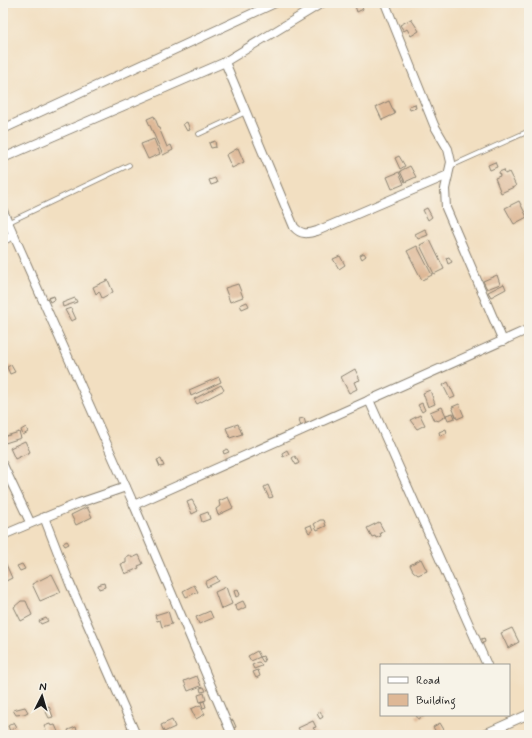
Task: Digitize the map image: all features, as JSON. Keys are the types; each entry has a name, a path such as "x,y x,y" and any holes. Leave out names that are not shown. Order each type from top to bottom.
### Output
{"street":[{"path":"3,129 275,3"},
{"path":"3,158 225,62 260,42 291,20 322,3"},
{"path":"385,3 434,125 448,149 449,171 445,189 446,208 503,341"},
{"path":"225,62 294,227 300,232 309,233 316,231 449,171"},
{"path":"3,211 134,505 229,734"},
{"path":"3,240 14,235"},
{"path":"134,505 529,330"},
{"path":"370,400 487,664"},
{"path":"3,466 30,522"},
{"path":"3,535 30,522 103,494 126,487"},
{"path":"44,517 70,584 136,735"},
{"path":"482,735 510,719 529,714"}],"lane":[{"path":"199,134 246,112"},
{"path":"449,171 529,131"},
{"path":"9,222 129,164"}],"building":[{"path":"361,4 363,9 357,12 355,6"},
{"path":"411,19 419,31 411,36 407,29 404,31 400,25"},
{"path":"389,101 395,114 382,120 376,107"},
{"path":"415,104 416,108 410,110 409,106"},
{"path":"154,116 167,147 171,145 173,150 163,155 147,119"},
{"path":"187,122 190,130 187,131 183,124"},
{"path":"154,139 160,154 148,159 141,144"},
{"path":"215,141 216,147 211,148 209,143"},
{"path":"238,148 244,162 232,168 226,155"},
{"path":"399,156 405,166 400,169 395,158"},
{"path":"495,162 497,167 490,170 488,165"},
{"path":"410,166 416,177 405,182 400,171"},
{"path":"504,170 505,174 509,172 516,186 501,193 495,178 500,176 499,172"},
{"path":"399,172 404,184 392,189 387,177"},
{"path":"215,178 217,183 211,185 209,180"},
{"path":"519,201 527,217 514,224 505,208"},
{"path":"427,208 432,217 428,220 423,210"},
{"path":"425,229 428,235 418,239 415,234"},
{"path":"430,240 444,269 434,274 420,245"},
{"path":"417,246 432,275 422,280 407,251"},
{"path":"364,253 366,256 362,259 360,255"},
{"path":"340,256 345,265 339,269 333,259"},
{"path":"449,257 452,262 448,264 446,258"},
{"path":"497,275 500,284 487,289 483,281"},
{"path":"108,280 113,292 102,298 99,291 96,294 93,287"},
{"path":"238,284 243,297 230,302 225,288"},
{"path":"504,284 506,289 491,297 488,292"},
{"path":"54,296 55,299 50,302 48,298"},
{"path":"75,298 77,302 63,307 62,303"},
{"path":"247,302 249,306 242,309 240,305"},
{"path":"71,308 76,319 71,321 65,310"},
{"path":"11,365 15,372 10,374 7,367"},
{"path":"355,369 360,380 354,382 357,389 349,393 341,377"},
{"path":"219,377 221,382 191,396 189,390"},
{"path":"448,382 455,397 450,399 443,385"},
{"path":"221,385 224,390 197,404 194,399"},
{"path":"430,390 435,404 428,407 423,393"},
{"path":"422,403 425,410 422,412 418,405"},
{"path":"459,404 464,416 457,419 452,407"},
{"path":"442,407 446,416 438,421 434,421 430,412"},
{"path":"453,413 455,418 448,420 446,415"},
{"path":"420,415 425,425 417,429 410,420"},
{"path":"304,418 306,425 301,427 299,419"},
{"path":"238,424 242,434 230,438 226,428"},
{"path":"26,427 28,432 23,435 21,430"},
{"path":"446,429 447,433 440,436 439,432"},
{"path":"19,432 21,438 5,443 3,437"},
{"path":"25,441 30,452 15,459 10,448"},
{"path":"227,449 229,452 224,454 223,451"},
{"path":"287,450 289,454 283,457 282,453"},
{"path":"295,456 299,463 296,465 292,458"},
{"path":"161,459 164,466 160,467 157,460"},
{"path":"268,485 273,497 269,498 264,487"},
{"path":"228,497 233,508 218,515 216,509 220,506 219,501"},
{"path":"192,500 198,511 192,514 187,502"},
{"path":"87,507 92,517 76,525 71,515"},
{"path":"208,512 210,519 202,522 200,515"},
{"path":"320,520 324,520 326,526 317,530 314,524"},
{"path":"379,522 384,531 380,533 381,536 376,538 375,536 372,537 367,528"},
{"path":"311,525 313,530 309,533 306,527"},
{"path":"67,541 69,544 65,546 63,543"},
{"path":"130,555 132,558 139,555 143,564 138,566 139,568 125,574 121,564 126,563 126,557"},
{"path":"421,559 427,571 418,575 413,571 410,565"},
{"path":"5,562 12,578 6,581 3,575 3,563"},
{"path":"22,564 25,569 20,571 17,566"},
{"path":"52,574 61,592 40,601 32,584"},
{"path":"216,576 219,581 207,587 205,582"},
{"path":"104,583 105,587 99,589 98,585"},
{"path":"194,585 198,592 186,597 183,591"},
{"path":"226,587 232,604 221,609 215,592"},
{"path":"238,589 240,595 236,597 234,591"},
{"path":"21,601 26,601 32,615 21,621 14,607"},
{"path":"243,601 246,607 238,611 234,605"},
{"path":"168,611 172,624 162,627 160,620 157,621 155,615"},
{"path":"210,611 213,618 199,624 196,617"},
{"path":"46,618 48,621 41,624 39,621"},
{"path":"512,628 519,642 508,648 501,633"},
{"path":"484,638 485,642 481,644 479,640"},
{"path":"257,651 260,657 251,661 248,656"},
{"path":"263,656 265,661 263,662 260,657"},
{"path":"259,662 262,666 254,669 252,665"},
{"path":"258,670 260,676 256,678 253,672"},
{"path":"197,676 201,686 188,691 184,681"},
{"path":"204,687 206,691 201,692 200,688"},
{"path":"204,693 206,700 200,702 198,695"},
{"path":"204,701 206,707 203,708 201,702"},
{"path":"200,705 205,714 196,719 191,709"},
{"path":"49,706 53,717 49,718 44,708"},
{"path":"25,707 28,712 24,714 16,715 13,710"},
{"path":"320,712 323,717 320,719 317,714"},
{"path":"416,716 424,716 418,719"},
{"path":"172,720 175,727 164,732 161,725"},
{"path":"233,720 236,727 232,729 229,722"},
{"path":"313,721 316,727 313,728 318,734 302,734 298,728"},
{"path":"14,722 17,727 10,731 8,726"},
{"path":"440,723 446,733 438,735 433,727"},
{"path":"50,724 51,726 55,725 59,734 43,735 42,733 46,730 44,726"},
{"path":"76,727 78,732 70,735 68,730"},
{"path":"131,727 135,735 129,735 126,729"}]}
